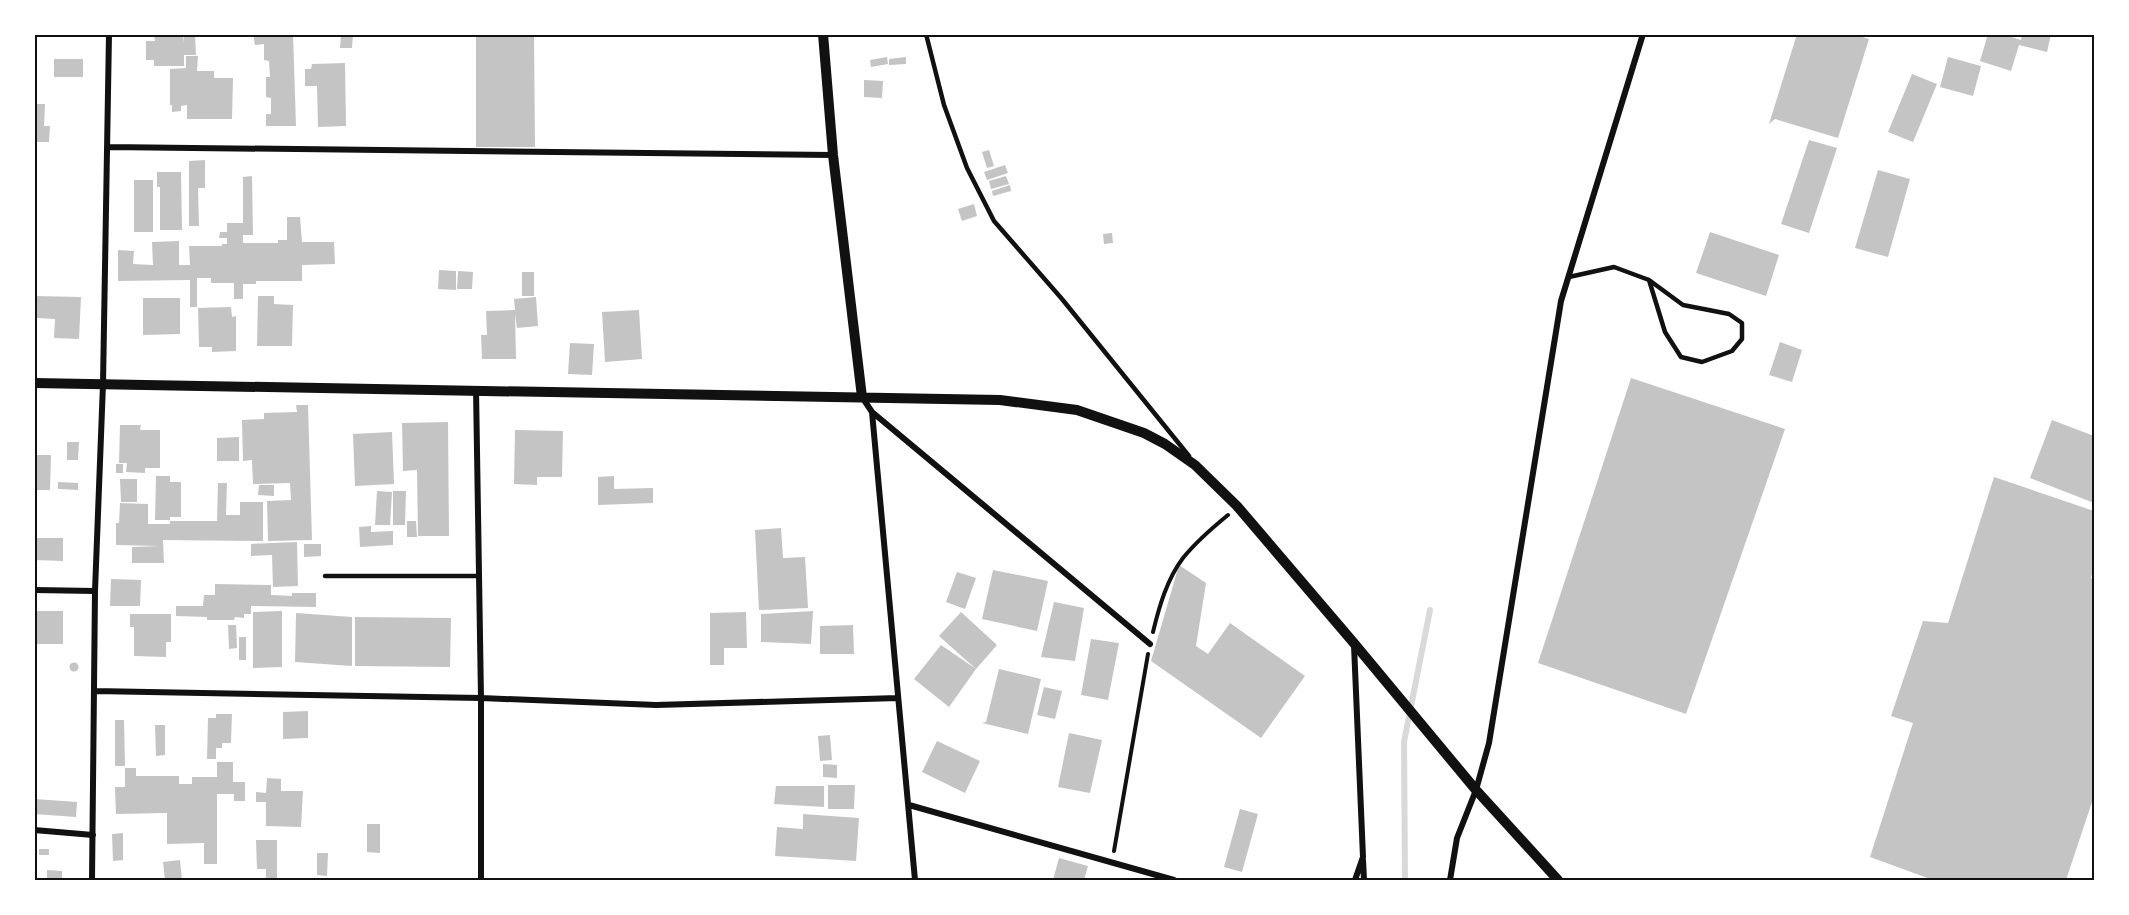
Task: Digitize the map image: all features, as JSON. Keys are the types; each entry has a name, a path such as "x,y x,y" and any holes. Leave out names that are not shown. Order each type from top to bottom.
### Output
{"street":[{"path":"92,880 95,591 103,384 109,34"},
{"path":"823,34 833,155 862,397 872,412 1150,644"},
{"path":"1449,880 1457,838 1476,790 1489,743 1561,301 1644,34"},
{"path":"108,147 833,155"},
{"path":"34,383 999,400 1077,410 1144,433 1165,444 1198,467 1237,506 1476,790 1558,880"},
{"path":"476,389 481,698 481,880"},
{"path":"872,412 915,880"},
{"path":"34,590 95,591"},
{"path":"1353,642 1364,880"},
{"path":"95,691 481,698 657,705 898,698"},
{"path":"909,805 1174,880"},
{"path":"34,830 93,835"},
{"path":"1355,880 1363,857"}],"lane":[{"path":"926,34 944,105 968,168 994,221 1062,299 1198,467"},
{"path":"1569,277 1614,267 1649,280 1683,305 1729,314 1742,322 1742,339 1732,351 1702,362 1681,357 1665,332 1649,280"},
{"path":"325,576 479,576"}],"path":[{"path":"1112,863 1150,644 1159,608 1179,566 1205,535 1237,506"}],"building":[{"path":"154,34 183,34 183,43 184,34 195,34 196,55 184,55 184,66 154,66 154,60 146,60 146,41 155,41"},
{"path":"253,34 293,34 296,126 266,126 266,114 271,114 271,98 266,97 266,77 270,77 269,61 264,60 264,44 255,45"},
{"path":"341,34 353,34 352,48 340,48"},
{"path":"476,34 534,34 535,147 476,147"},
{"path":"1797,34 1853,34 1869,39 1838,138 1775,119 1769,124"},
{"path":"1988,34 2002,34 2021,40 2022,34 2051,34 2047,52 2019,45 2011,71 1980,61"},
{"path":"186,56 198,56 197,71 214,71 214,78 233,78 232,119 187,119 187,105 181,106 181,111 172,112 170,69 186,68"},
{"path":"887,57 888,64 871,67 870,60"},
{"path":"906,57 906,64 889,65 889,59"},
{"path":"1948,57 1981,66 1973,96 1940,87"},
{"path":"54,59 83,59 83,77 54,77"},
{"path":"345,63 346,126 318,127 317,86 305,86 305,69 311,69 312,64"},
{"path":"1912,74 1937,84 1913,142 1888,132"},
{"path":"864,80 883,81 882,98 864,97"},
{"path":"34,104 45,104 44,126 50,126 49,142 34,142"},
{"path":"1809,140 1837,148 1809,233 1781,224"},
{"path":"989,150 994,166 987,168 982,152"},
{"path":"205,160 205,188 198,188 199,226 189,226 189,161"},
{"path":"1005,165 1008,173 987,180 984,172"},
{"path":"1878,170 1910,179 1888,257 1855,248"},
{"path":"157,172 181,172 182,230 160,230 160,187 157,187"},
{"path":"252,176 253,235 243,235 243,243 278,243 278,240 287,240 287,217 300,217 302,242 334,242 335,264 302,265 302,281 256,281 256,284 243,284 243,299 234,299 234,283 211,283 211,278 197,278 197,307 190,307 190,280 118,281 118,250 134,251 133,264 153,265 152,242 179,241 179,265 190,265 189,246 227,244 227,238 219,238 220,232 227,232 227,223 243,223 243,177"},
{"path":"1006,176 1009,184 991,189 989,181"},
{"path":"134,180 153,180 153,232 134,232"},
{"path":"1010,185 1011,191 993,196 992,191"},
{"path":"974,204 977,216 962,221 958,209"},
{"path":"1710,232 1779,255 1766,296 1696,273"},
{"path":"1112,233 1113,243 1104,244 1103,234"},
{"path":"439,270 456,271 456,290 438,289"},
{"path":"458,271 473,272 472,289 457,289"},
{"path":"522,272 534,272 534,296 522,296"},
{"path":"34,296 81,297 79,339 54,338 55,319 36,318"},
{"path":"258,296 274,296 274,304 293,305 292,346 257,346"},
{"path":"536,297 538,326 517,328 515,314 516,359 482,359 481,335 487,335 486,311 515,310 514,299"},
{"path":"143,298 180,298 180,334 143,335"},
{"path":"231,307 232,317 236,316 236,351 212,352 212,347 199,347 198,308"},
{"path":"639,310 642,359 605,362 602,312"},
{"path":"1780,342 1802,350 1792,382 1769,375"},
{"path":"570,343 594,344 592,375 568,374"},
{"path":"1631,378 1785,429 1686,714 1538,663"},
{"path":"296,405 308,405 312,540 268,541 267,501 291,500 290,483 253,484 252,460 243,461 242,420 264,419 264,413 297,412"},
{"path":"2052,420 2094,436 2094,503 2030,478"},
{"path":"448,422 449,536 418,536 417,470 403,471 402,423"},
{"path":"120,425 141,425 140,430 160,430 160,468 145,468 145,473 126,472 127,463 119,463"},
{"path":"515,430 563,431 562,477 537,477 537,485 514,484"},
{"path":"392,432 394,484 355,486 353,434"},
{"path":"239,437 239,461 217,461 217,438"},
{"path":"67,442 79,442 78,460 67,460"},
{"path":"34,455 51,455 50,490 34,490"},
{"path":"116,464 123,464 123,473 116,473"},
{"path":"156,476 170,476 170,482 181,482 181,517 155,520"},
{"path":"614,476 614,489 653,488 653,503 598,505 598,477"},
{"path":"1994,477 2094,511 2094,567 2091,578 2094,579 2094,796 2066,880 1933,880 1870,857 1913,723 1891,716 1923,621 1948,623"},
{"path":"120,479 137,479 137,502 121,502"},
{"path":"58,482 78,483 78,490 58,489"},
{"path":"218,483 227,483 226,515 240,515 240,502 263,502 263,541 163,540 164,563 132,563 132,547 160,546 116,545 116,523 119,523 120,503 148,504 148,524 170,524 170,521 217,521"},
{"path":"259,485 274,485 274,496 258,495"},
{"path":"377,491 392,492 390,525 375,525"},
{"path":"393,491 406,491 405,525 393,525"},
{"path":"407,521 416,521 417,537 407,537"},
{"path":"371,526 371,532 393,531 393,545 360,547 359,527"},
{"path":"781,528 783,558 805,557 808,608 759,610 755,530"},
{"path":"35,538 63,538 63,561 34,560"},
{"path":"297,542 298,586 273,587 272,555 251,556 251,544"},
{"path":"304,544 321,544 321,556 304,557"},
{"path":"1179,565 1206,583 1196,646 1208,654 1230,623 1305,676 1261,738 1151,661"},
{"path":"993,570 1048,581 1037,631 982,619"},
{"path":"957,572 976,578 965,609 946,602"},
{"path":"111,579 141,580 140,606 110,606"},
{"path":"215,584 271,585 271,595 292,596 292,593 316,593 316,607 251,606 251,614 244,614 244,618 235,617 234,620 207,620 207,617 176,616 176,606 203,606 204,595 215,595"},
{"path":"1054,602 1084,608 1075,661 1041,657"},
{"path":"34,611 63,611 63,644 34,644"},
{"path":"282,611 282,667 253,668 253,612"},
{"path":"813,611 811,644 761,642 761,614"},
{"path":"746,612 747,648 724,648 724,665 710,665 710,613"},
{"path":"961,612 997,645 976,669 939,636"},
{"path":"296,613 352,617 352,666 295,662"},
{"path":"130,614 171,614 171,642 166,642 166,657 134,656 134,627 130,627"},
{"path":"355,617 451,618 450,667 355,666"},
{"path":"228,625 236,625 237,648 229,649"},
{"path":"853,625 854,654 820,654 820,626"},
{"path":"239,637 246,637 246,660 239,660"},
{"path":"1091,639 1119,643 1108,700 1081,695"},
{"path":"941,645 976,669 949,707 914,679"},
{"path":"74,662 79,667 74,672 69,667"},
{"path":"999,669 1041,679 1028,734 982,723 986,722"},
{"path":"1044,687 1062,691 1055,719 1037,715"},
{"path":"308,711 308,738 283,739 283,712"},
{"path":"216,714 232,714 231,743 222,743 222,748 216,748 216,759 207,759 208,718 216,718"},
{"path":"115,720 124,720 125,766 115,766"},
{"path":"155,725 165,725 165,755 156,756"},
{"path":"1069,733 1102,740 1090,793 1058,787"},
{"path":"830,735 832,760 820,761 818,736"},
{"path":"937,741 980,761 965,793 922,772"},
{"path":"217,762 233,762 233,782 245,782 245,801 234,801 234,794 217,794 217,864 204,864 204,843 167,844 167,813 116,814 115,787 125,787 125,768 136,768 136,776 179,776 179,784 192,784 192,777 217,777"},
{"path":"823,764 837,765 837,778 823,777"},
{"path":"267,778 281,779 281,791 303,791 301,827 266,826 266,802 256,802 256,792 266,793"},
{"path":"828,785 855,785 854,809 828,809"},
{"path":"776,786 824,786 824,807 774,804"},
{"path":"34,799 77,802 76,817 34,814"},
{"path":"1240,809 1258,814 1242,872 1224,867"},
{"path":"803,814 859,818 856,861 775,856 777,827 803,829"},
{"path":"367,824 380,824 380,853 367,852"},
{"path":"123,833 123,860 113,861 112,834"},
{"path":"256,840 277,840 277,880 266,880 266,869 257,869"},
{"path":"39,849 49,849 49,855 39,855"},
{"path":"317,853 328,853 327,876 317,875"},
{"path":"1059,858 1088,866 1084,880 1053,880"},
{"path":"180,860 182,880 165,880 163,862"},
{"path":"47,870 62,871 62,880 47,880"}],"waterway":[{"path":"1405,880 1404,742 1430,610"}]}
